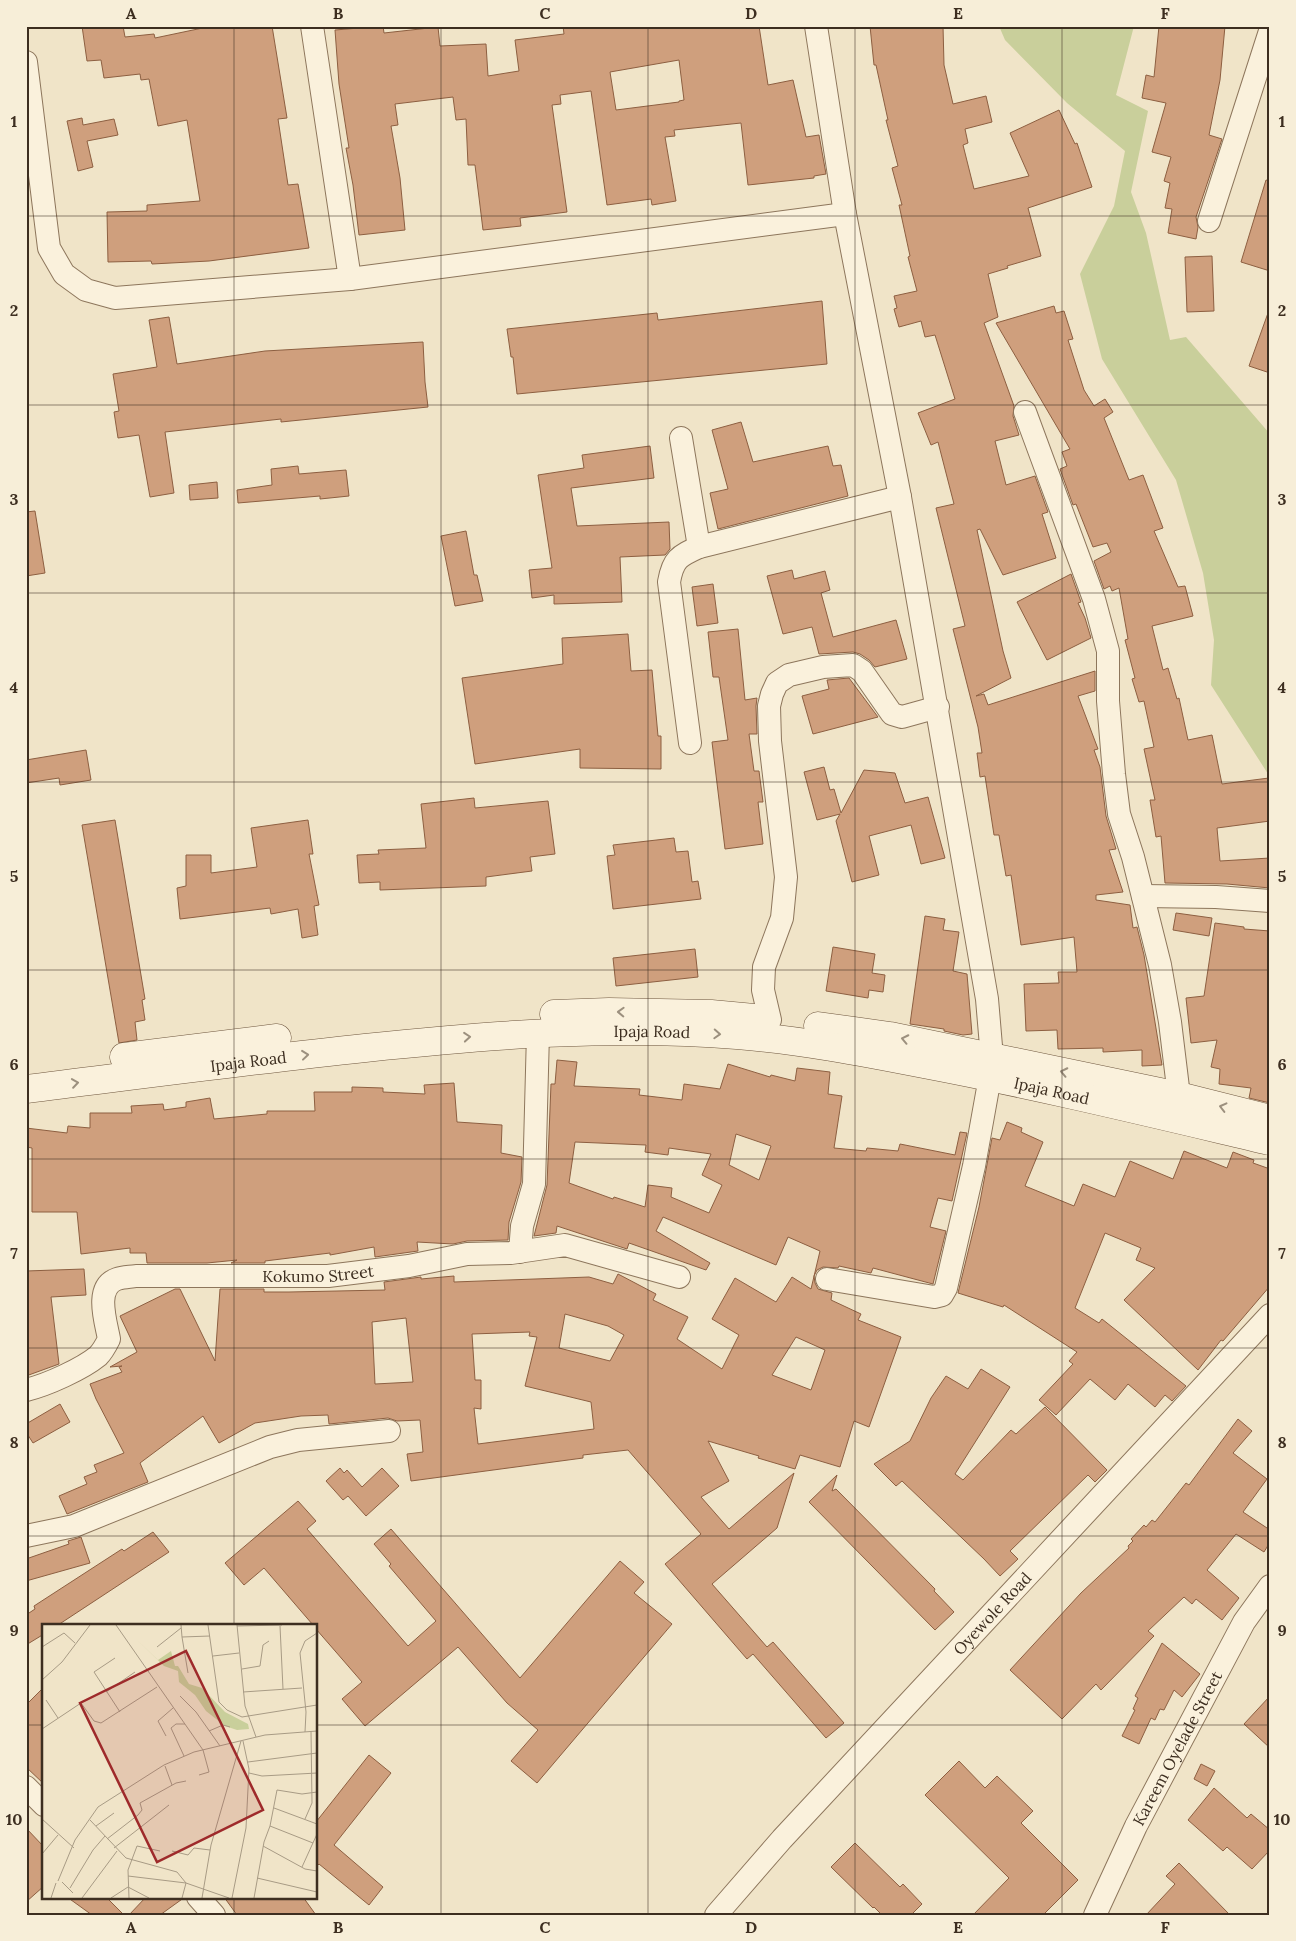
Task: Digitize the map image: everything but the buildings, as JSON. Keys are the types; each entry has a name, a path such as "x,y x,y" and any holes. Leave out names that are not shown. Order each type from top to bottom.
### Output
{"main road":[{"name":"Ipaja Road","path":"26,1070 179,1049 420,1023 535,1014 609,1012 655,1022 738,1035 878,1055 991,1067 1179,1096 1270,1119"},
{"name":"Ipaja Road","path":"26,1089 182,1068 465,1037 735,1016 890,1036 991,1067 1270,1141"}],"street":[{"path":"312,26 350,279"},
{"path":"816,26 845,214 900,497 938,707 987,999 991,1067 974,1166 946,1288 942,1295 934,1297 827,1279"},
{"path":"1209,221 1270,31"},
{"path":"26,62 49,248 64,274 86,290 115,298 350,279 845,214"},
{"path":"1025,412 1094,599 1108,651 1110,720 1119,814 1133,857 1161,974 1170,1022 1179,1096"},
{"path":"681,438 699,547"},
{"path":"690,743 669,582 672,566 681,554 699,547 900,497"},
{"path":"770,1020 763,990 764,967 782,918 786,877 770,741 769,706 777,683 788,675 823,668 853,665 862,671 892,714 902,717 938,707"},
{"path":"1143,896 1270,900"},
{"path":"520,1252 522,1226 534,1184 538,1032"},
{"name":"Kokumo Street","path":"26,1390 39,1387 71,1372 99,1355 109,1340 103,1298 106,1287 116,1280 136,1276 328,1276 409,1266 467,1254 520,1252 565,1245 679,1278"},
{"name":"Oyewole Road","path":"716,1915 777,1845 1270,1315"},
{"path":"26,1536 74,1526 270,1447 298,1440 389,1432"},
{"name":"Kareem Oyelade Street","path":"1095,1915 1136,1826 1244,1622 1270,1586"},
{"path":"26,1787 42,1803"},
{"path":"199,1898 214,1915"}],"green space":[{"path":"999,26 1134,26 1116,95 1148,111 1131,192 1146,233 1170,340 1186,337 1270,434 1270,777 1211,685 1214,640 1203,573 1176,480 1102,359 1080,274 1114,206 1125,151 1067,103 1005,40"}]}
